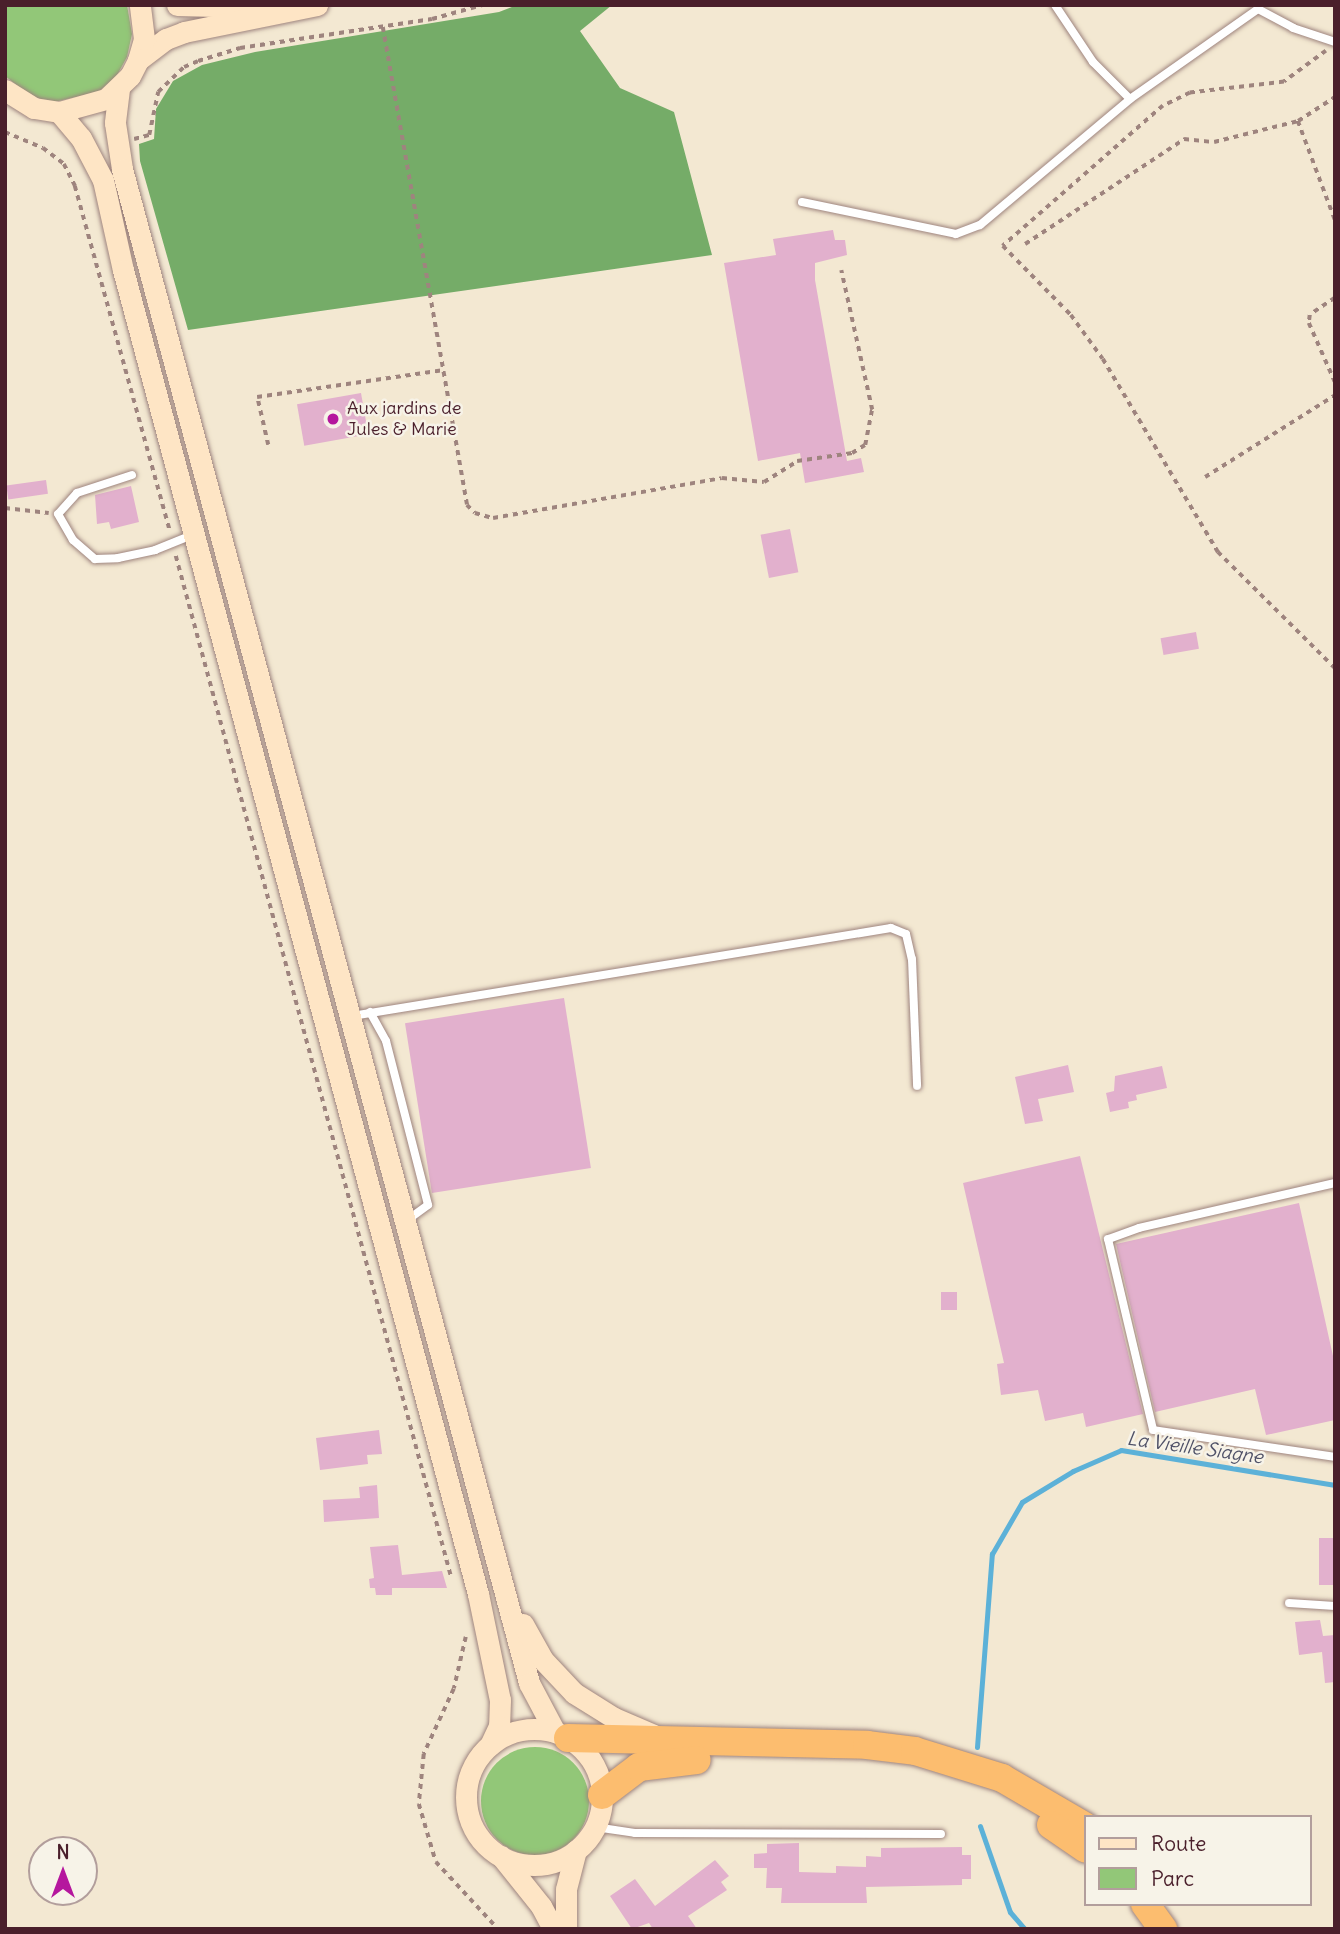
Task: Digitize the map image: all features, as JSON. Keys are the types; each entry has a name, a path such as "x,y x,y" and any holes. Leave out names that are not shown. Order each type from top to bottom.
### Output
{"highway":[{"path":"562,1735 687,1743 867,1745 915,1751 1002,1778 1084,1826"},
{"path":"602,1795 626,1773 669,1761 884,1765 946,1777 994,1794 1084,1848"},
{"path":"1146,1906 1163,1929"},
{"path":"1169,1906 1185,1929"}],"main road":[{"path":"5,90 34,108 59,113 91,107 119,89 138,60 144,38 140,5"},
{"path":"177,5 296,9"},
{"path":"138,60 166,38 184,32 317,5"},
{"path":"119,89 115,123 122,169 361,1014 407,1220 529,1683 562,1735 593,1763 602,1795 595,1827 576,1850 566,1889 566,1929"},
{"path":"59,113 97,163 495,1662 500,1714 489,1745 471,1772 466,1804 477,1834 501,1856 541,1906 553,1929"},
{"path":"504,1583 535,1648 574,1693 632,1727 687,1743"},
{"path":"489,1745 520,1730 562,1735"},
{"path":"501,1856 539,1864 576,1850"}],"lane":[{"path":"1055,5 1093,62 1130,99"},
{"path":"802,202 956,234 980,225 1130,99 1258,9 1293,28 1334,41"},
{"path":"132,475 77,493 58,514 73,540 95,558 118,558 194,534"},
{"path":"361,1014 891,928 906,934 912,960 917,1086"},
{"path":"1335,1183 1139,1228 1108,1239 1153,1430 1335,1457"},
{"path":"1289,1603 1335,1606"},
{"path":"595,1827 635,1833 941,1834"}],"path":[{"path":"132,139 149,135 158,92 184,67 240,48 383,27 482,5"},
{"path":"383,27 467,505 475,513 493,518 722,478 764,482 797,461 852,453 865,445 872,426 841,270"},
{"path":"1334,41 1323,57 1284,82 1190,93 1163,106 1003,246 1071,316 1103,359 1218,552 1335,668"},
{"path":"1026,244 1184,139 1214,142 1298,121 1335,97"},
{"path":"1298,121 1335,220"},
{"path":"5,132 43,148 64,164 75,186 453,1581"},
{"path":"1335,298 1310,315 1308,323 1335,382"},
{"path":"268,445 257,397 444,370"},
{"path":"1205,477 1335,395"},
{"path":"5,508 58,514"},
{"path":"464,1629 464,1658 424,1754 419,1804 436,1862 498,1929"}],"green space":[{"path":"5,5 127,5 132,34 127,57 116,77 98,92 54,102 32,97 5,76"},
{"path":"517,5 612,5 580,31 620,88 674,112 712,255 188,330 140,161 139,144 154,139 156,109 173,81 202,65 255,52 499,12"},
{"path":"535,1747 556,1751 573,1763 585,1780 589,1801 585,1822 573,1839 556,1851 535,1855 514,1851 497,1839 485,1822 481,1801 485,1780 497,1763 514,1751"}],"building":[{"path":"833,230 835,240 845,240 847,255 815,263 815,280 847,461 861,458 864,472 805,483 800,453 758,461 724,263 776,255 773,239"},
{"name":"Aux jardins de Jules & Marie","path":"361,393 368,434 304,446 297,404"},
{"path":"46,480 48,494 8,499 6,486"},
{"path":"131,486 139,522 111,529 109,522 97,524 95,495"},
{"path":"790,529 798,572 769,578 761,535"},
{"path":"1196,632 1199,649 1163,655 1161,638"},
{"path":"564,998 591,1168 432,1193 405,1023"},
{"path":"1068,1065 1074,1092 1038,1099 1043,1121 1025,1124 1015,1077"},
{"path":"1162,1066 1167,1088 1136,1095 1137,1100 1128,1102 1129,1108 1110,1112 1106,1093 1114,1091 1115,1076"},
{"path":"1080,1156 1143,1414 1086,1427 1083,1413 1045,1421 1038,1390 1001,1395 997,1364 1004,1363 963,1183"},
{"path":"1299,1203 1335,1365 1335,1420 1266,1435 1255,1389 1155,1412 1116,1244"},
{"path":"941,1292 957,1292 957,1310 941,1310"},
{"path":"379,1430 382,1454 367,1455 368,1464 320,1470 316,1438"},
{"path":"377,1485 379,1518 324,1522 323,1500 360,1498 359,1487"},
{"path":"1319,1538 1335,1538 1335,1585 1319,1585"},
{"path":"398,1545 402,1575 442,1571 447,1588 392,1588 392,1595 376,1595 375,1588 370,1588 369,1579 374,1578 370,1547"},
{"path":"1320,1620 1323,1636 1335,1635 1335,1682 1325,1683 1322,1652 1299,1655 1295,1622"},
{"path":"799,1843 799,1872 836,1873 836,1866 866,1867 866,1856 881,1857 881,1848 962,1847 962,1855 971,1855 971,1879 962,1879 962,1885 866,1887 867,1903 781,1903 782,1888 766,1888 767,1868 754,1868 754,1854 767,1853 767,1844"},
{"path":"715,1860 729,1876 721,1882 727,1890 688,1916 697,1929 653,1929 649,1923 632,1929 610,1896 635,1879 655,1906"}],"waterway":[{"name":"La Vieille Siagne","path":"977,1747 992,1554 1022,1502 1073,1471 1121,1450 1335,1485"},
{"name":"La Vieille Siagne","path":"980,1826 1010,1912 1025,1929"}],"place":[{"name":"Aux jardins de Jules & Marie","path":"333,419"}]}
